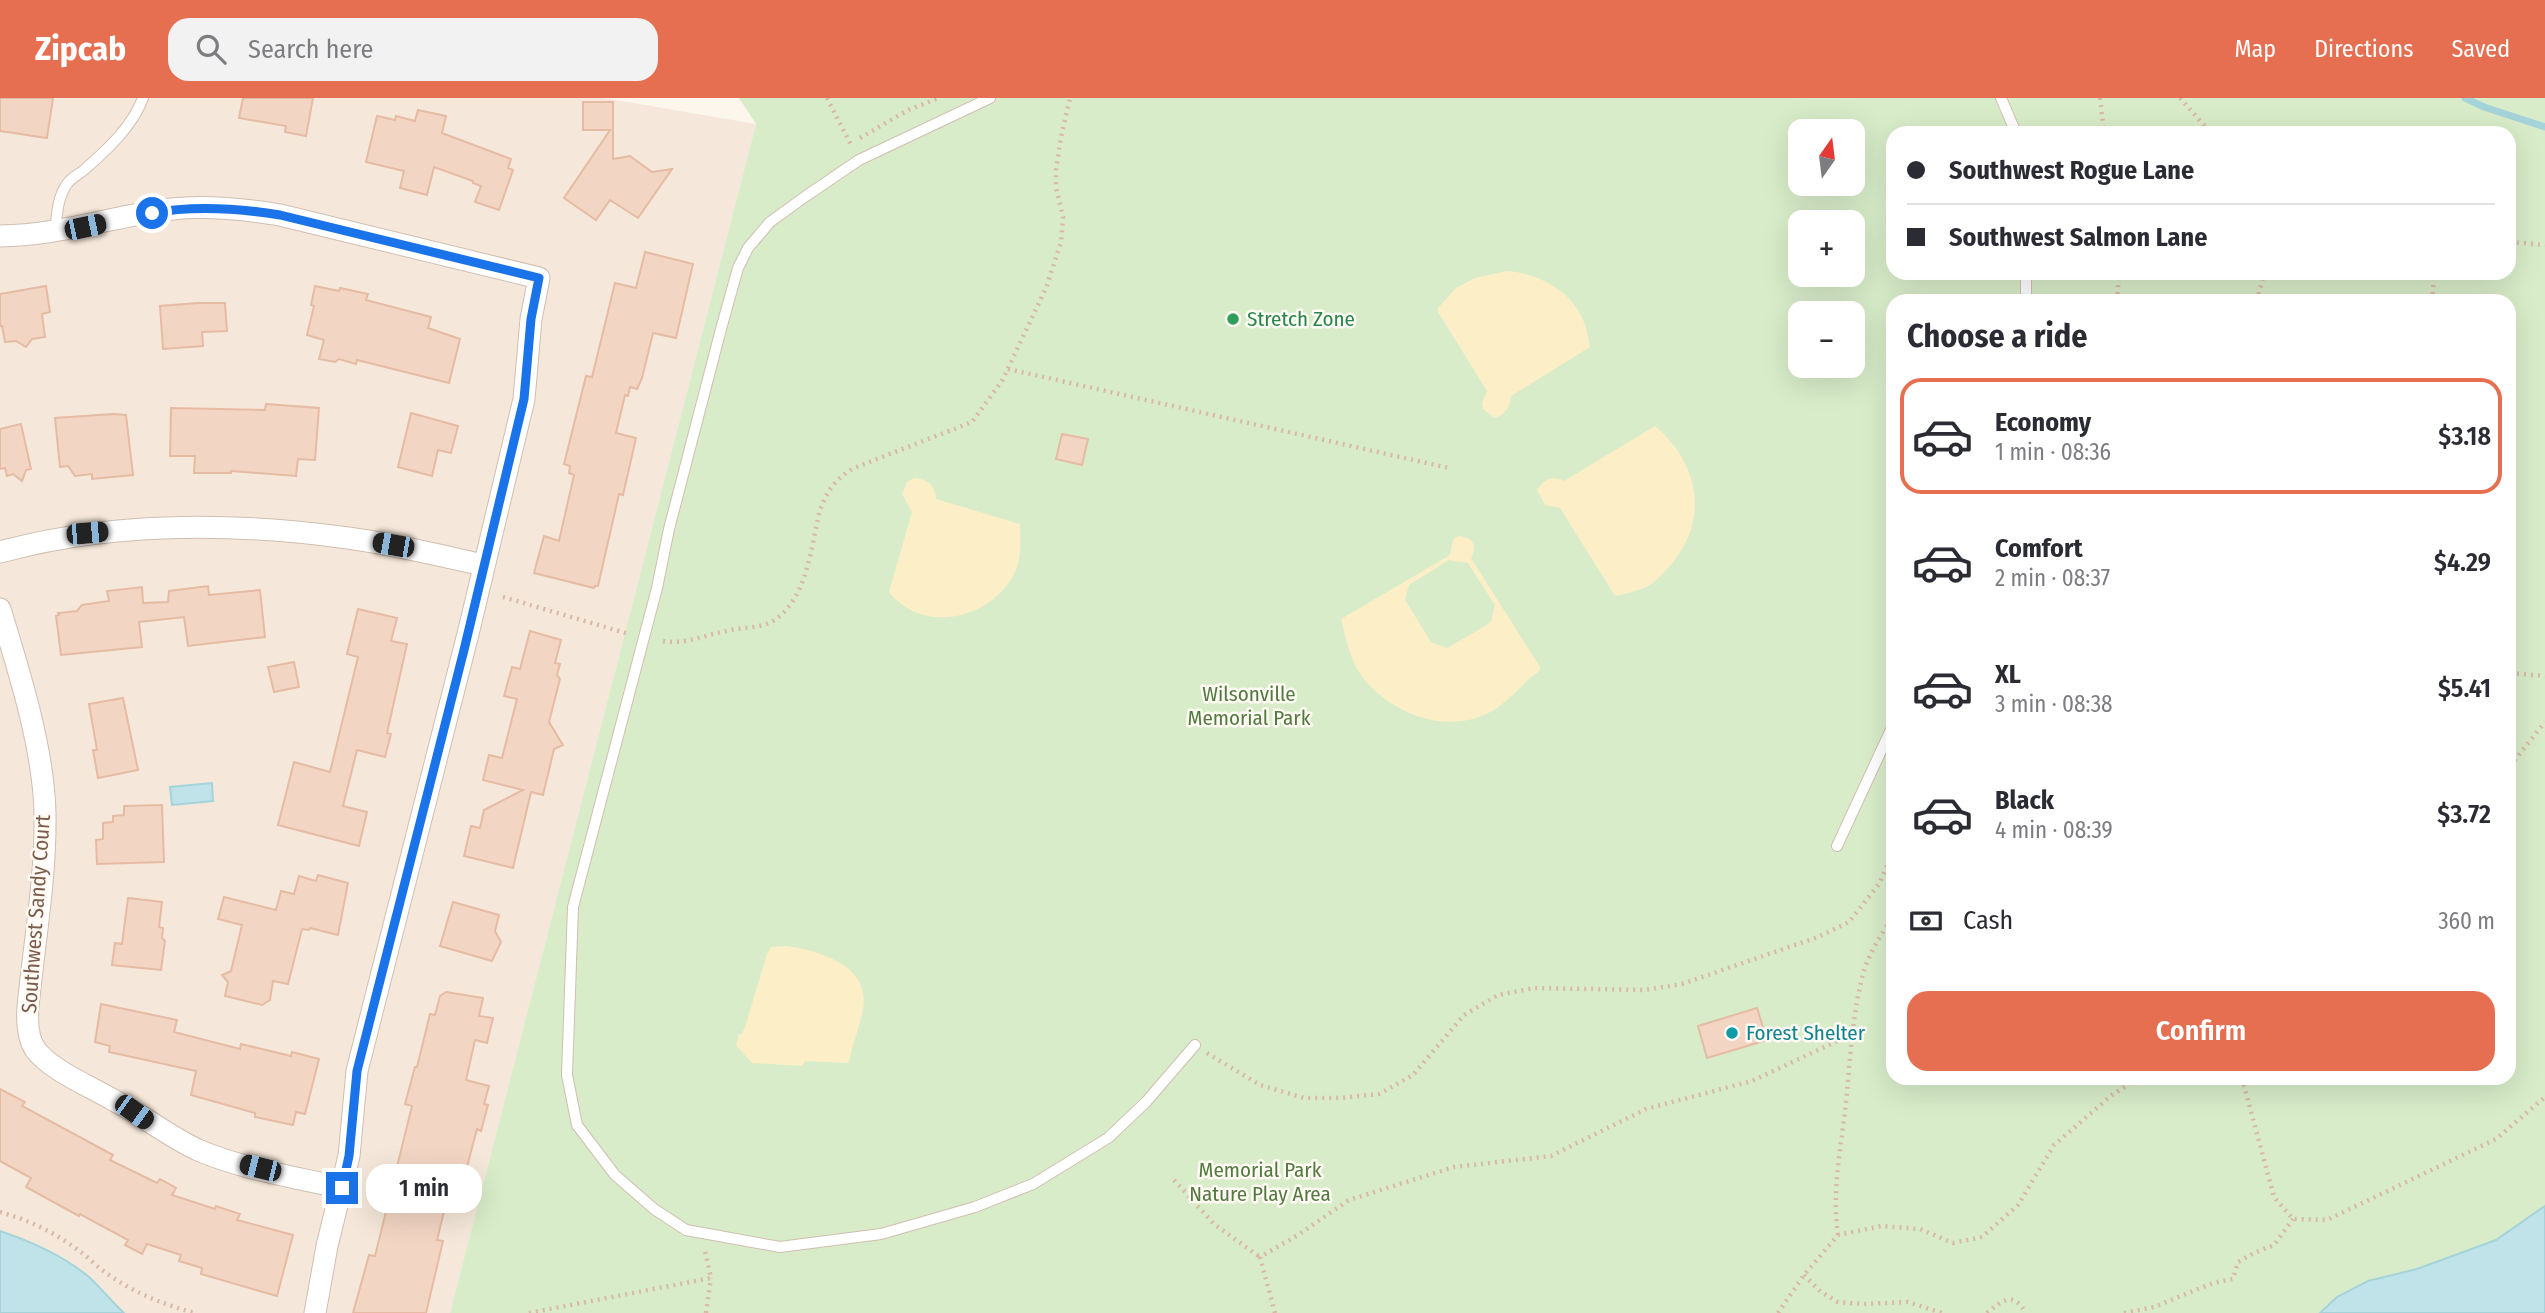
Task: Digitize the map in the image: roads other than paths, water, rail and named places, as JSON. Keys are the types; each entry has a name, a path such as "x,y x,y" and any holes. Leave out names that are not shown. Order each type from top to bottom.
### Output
{"street":[{"path":"0,236 55,232 170,210 203,207 242,209 280,215 539,278 531,319 524,399 464,650 357,1071 349,1156 327,1246 315,1313"},
{"path":"0,552 53,538 87,533 138,529 237,528 349,538 483,565"},
{"name":"Southwest Sandy Court","path":"0,610 24,698 43,788 44,861 28,1007 28,1029 35,1049 57,1069 200,1151 342,1188"}],"lane":[{"path":"55,232 60,197 68,182 124,130 143,98"},
{"path":"990,98 859,160 770,222 748,248 738,268 669,529 645,637 573,907 566,1074 577,1125 615,1175 654,1209 686,1230 779,1247 881,1234 975,1207 1033,1184 1108,1138 1146,1102 1195,1045"},
{"path":"2001,98 2013,126"},
{"path":"1838,846 1886,741"}],"water":[{"path":"212,783 213,801 172,805 170,787"},
{"path":"2545,1206 2545,1313 2320,1313 2337,1297 2368,1281 2417,1269 2496,1240"},
{"path":"0,1231 68,1262 89,1277 124,1313 0,1313"}],"waterway":[{"path":"2465,98 2545,127"}],"place":[{"name":"Stretch Zone","path":"1233,319"},
{"name":"Forest Shelter","path":"1732,1033"}],"park label":[{"name":"Wilsonville Memorial Park","path":"1249,706"},
{"name":"Memorial Park Nature Play Area","path":"1260,1182"}]}
